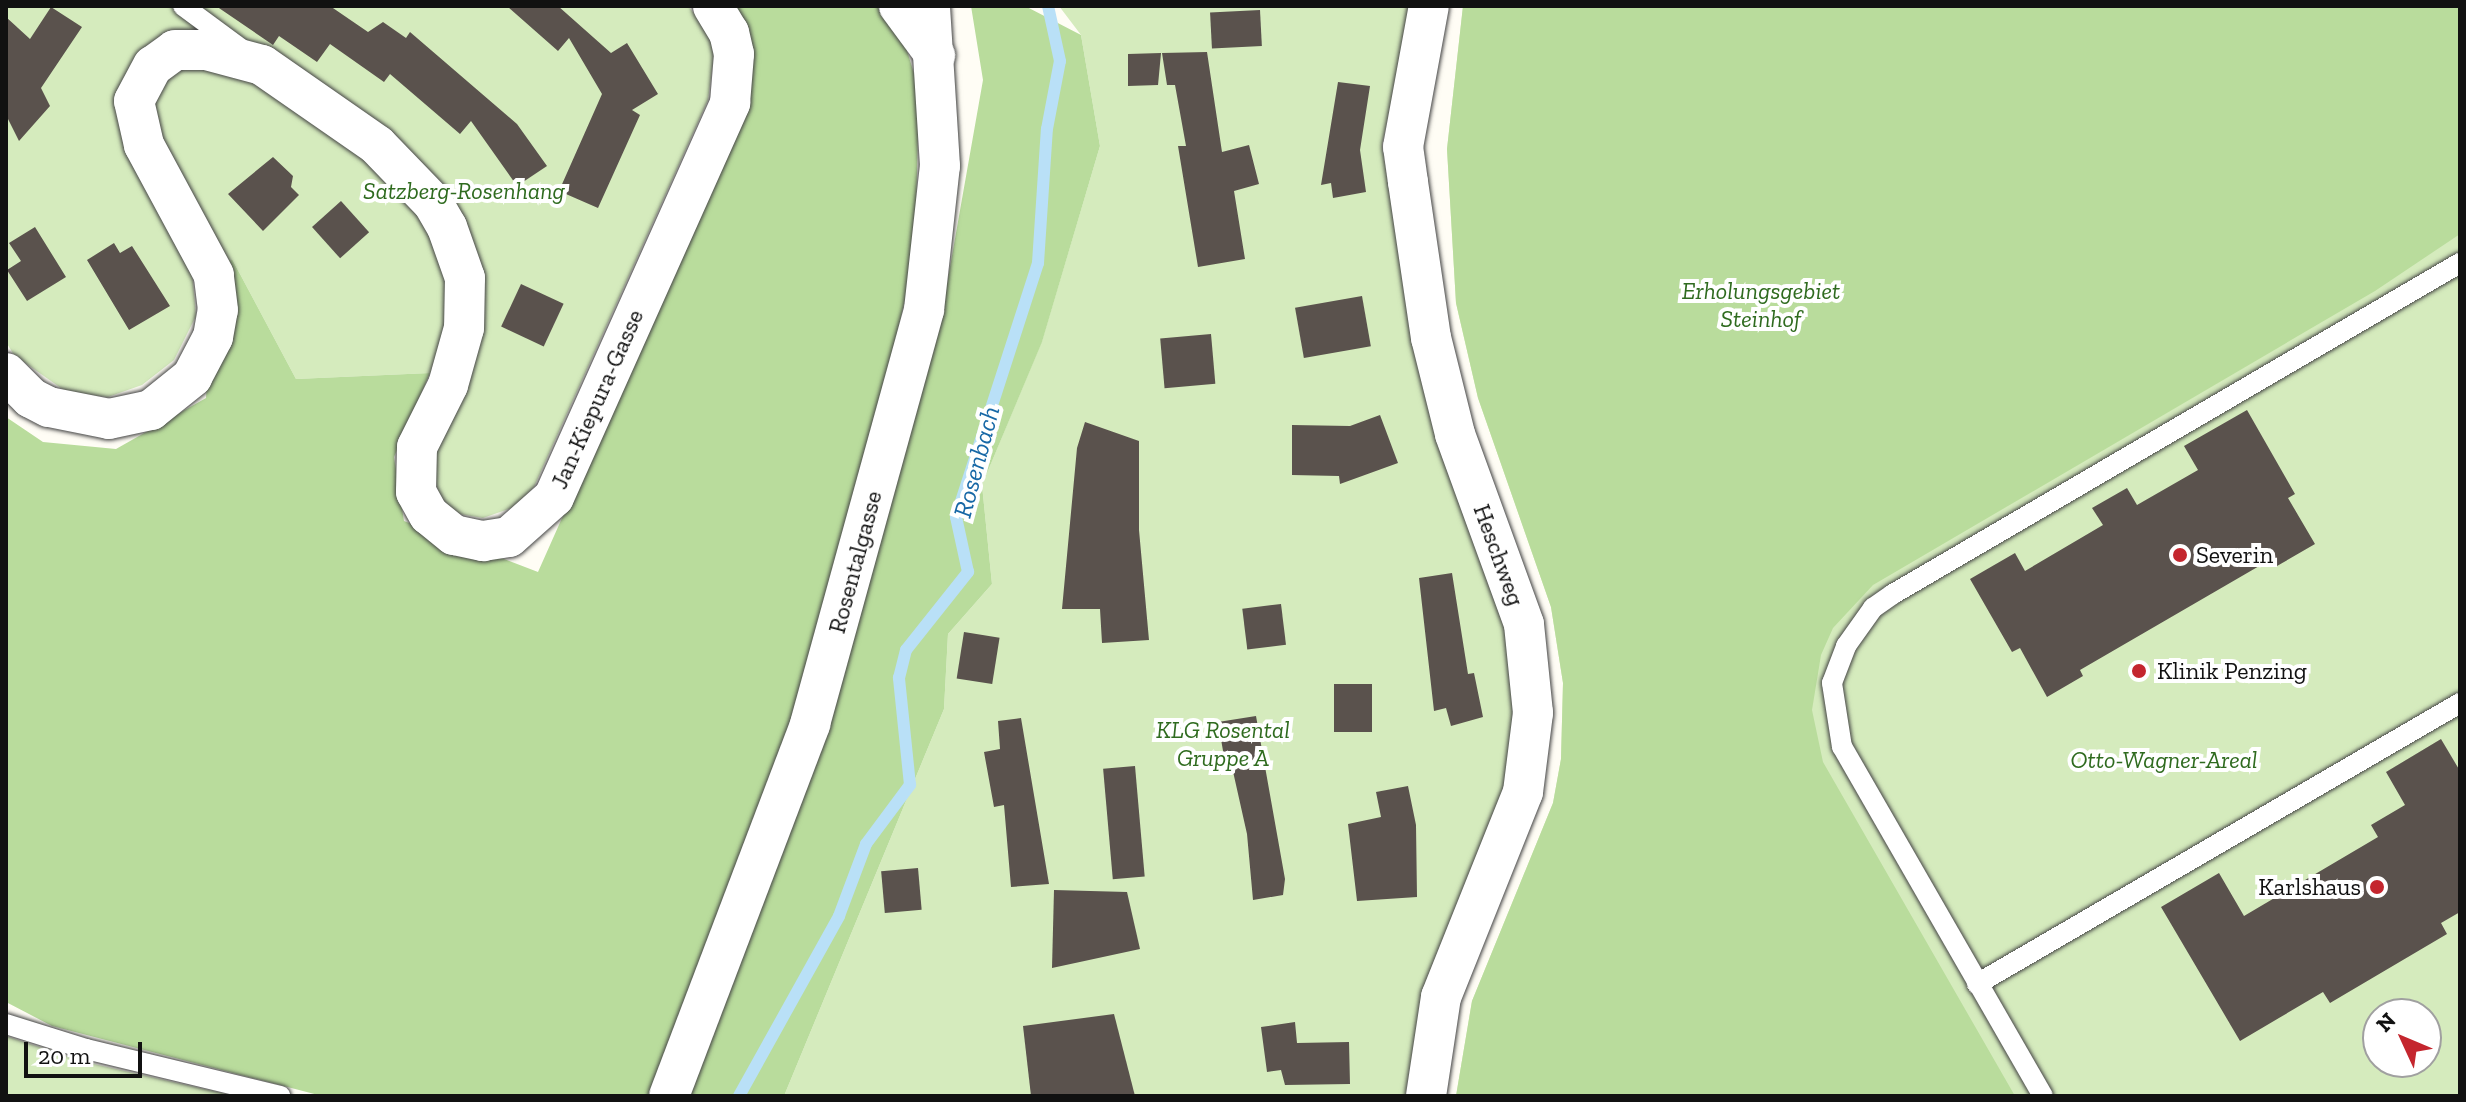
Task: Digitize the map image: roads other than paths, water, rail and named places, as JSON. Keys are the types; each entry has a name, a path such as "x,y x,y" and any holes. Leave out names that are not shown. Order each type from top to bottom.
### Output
{"street":[{"name":"Jan-Kiepura-Gasse","path":"6,373 31,398 49,407 109,419 151,410 192,377 213,337 218,310 214,275 144,145 134,101 153,66 175,50 206,50 262,65 377,145 433,203 447,227 465,278 464,328 448,385 417,447 415,483 420,503 439,526 469,539 496,540 526,527 554,497 730,103 734,54 729,33 713,6"},
{"path":"899,6 937,58"},
{"name":"Rosentalgasse","path":"669,1096 810,724 924,310 940,166 937,58 930,6"},
{"name":"Heschweg","path":"1426,1096 1441,997 1523,792 1533,713 1524,624 1455,434 1431,338 1410,198 1403,147 1429,6"}],"lane":[{"path":"183,6 262,65"},
{"path":"2043,1096 1842,747 1832,683 1859,626 1893,594 2460,263"},
{"path":"1977,984 2460,703"},
{"path":"6,1024 86,1049 280,1096"}],"waterway":[{"name":"Rosenbach","path":"739,1096 839,916 866,844 910,785 899,678 906,650 968,572 956,517 1038,263 1047,129 1060,61 1048,6"}],"place":[{"name":"Severin","path":"2180,555"},
{"name":"Klinik Penzing","path":"2139,671"},
{"name":"Karlshaus","path":"2377,887"}],"park label":[{"name":"Satzberg-Rosenhang","path":"464,191"},
{"name":"Erholungsgebiet Steinhof","path":"1761,305"},
{"name":"KLG Rosental Gruppe A","path":"1223,744"},
{"name":"Otto-Wagner-Areal","path":"2164,760"}]}
